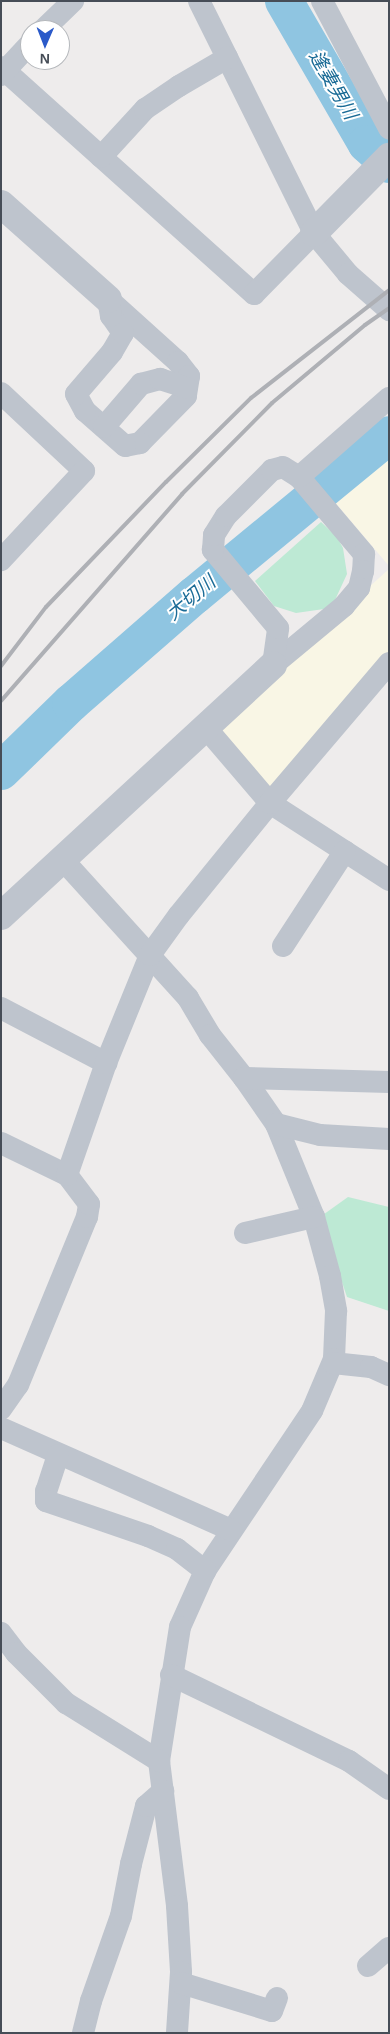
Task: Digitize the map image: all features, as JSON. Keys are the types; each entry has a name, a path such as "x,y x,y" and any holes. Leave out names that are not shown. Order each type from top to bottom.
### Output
{"street":[{"path":"53,20 73,1"},
{"path":"199,1 314,234 348,274 389,310"},
{"path":"322,1 389,128"},
{"path":"20,54 3,71 254,294 389,157"},
{"path":"101,157 145,109 179,86 227,58"},
{"path":"1,204 178,362 189,376 186,396 140,443 125,446 85,411 76,394 112,352 123,333"},
{"path":"108,299 111,316 123,333"},
{"path":"123,333 148,335"},
{"path":"104,427 141,384 160,379 187,388"},
{"path":"1,393 84,471 1,560"},
{"path":"298,477 389,398"},
{"path":"1,916 273,665 344,606 359,588 364,554 298,477 283,467 272,470 226,516 214,535 213,550 278,628 273,665"},
{"path":"278,628 317,628"},
{"path":"67,1176 106,1063 150,956 179,915 270,803 387,669"},
{"path":"206,728 270,803 389,880"},
{"path":"283,946 345,851"},
{"path":"63,860 188,998 210,1035 244,1078 276,1124 314,1217 330,1276 336,1311 333,1363 312,1411 205,1571 180,1626 159,1762 177,1906 181,1983 178,2033"},
{"path":"1,1008 106,1063"},
{"path":"244,1078 388,1081"},
{"path":"276,1124 320,1135 389,1139"},
{"path":"1,1143 67,1176 89,1204 87,1217 18,1385 1,1409"},
{"path":"245,1233 314,1217"},
{"path":"333,1363 371,1367 389,1375"},
{"path":"1,1428 231,1530"},
{"path":"58,1454 46,1491 46,1501 148,1536 177,1549 205,1571"},
{"path":"1,1633 16,1653 66,1703 159,1762"},
{"path":"171,1675 349,1761 389,1789"},
{"path":"83,2033 91,2001 121,1916 130,1864 146,1806 163,1791"},
{"path":"368,1966 389,1948"},
{"path":"181,1983 272,2012 277,1998"}],"shaded area":[{"path":"389,456 389,566 333,500"},
{"path":"389,569 389,661 275,797 213,728"}],"green space":[{"path":"321,522 337,537 343,548 347,574 335,600 324,609 296,613 274,606 255,581"},
{"path":"348,1197 389,1207 389,1311 347,1297 320,1217"}],"waterway":[{"name":"逢妻男川","path":"284,1 367,144 389,164"},
{"name":"大切川","path":"1,771 71,703 195,595 389,435"}],"railway":[{"path":"1,666 46,607 166,482 251,398 389,290"},
{"path":"1,701 182,494 272,403 365,325 389,308"}]}
